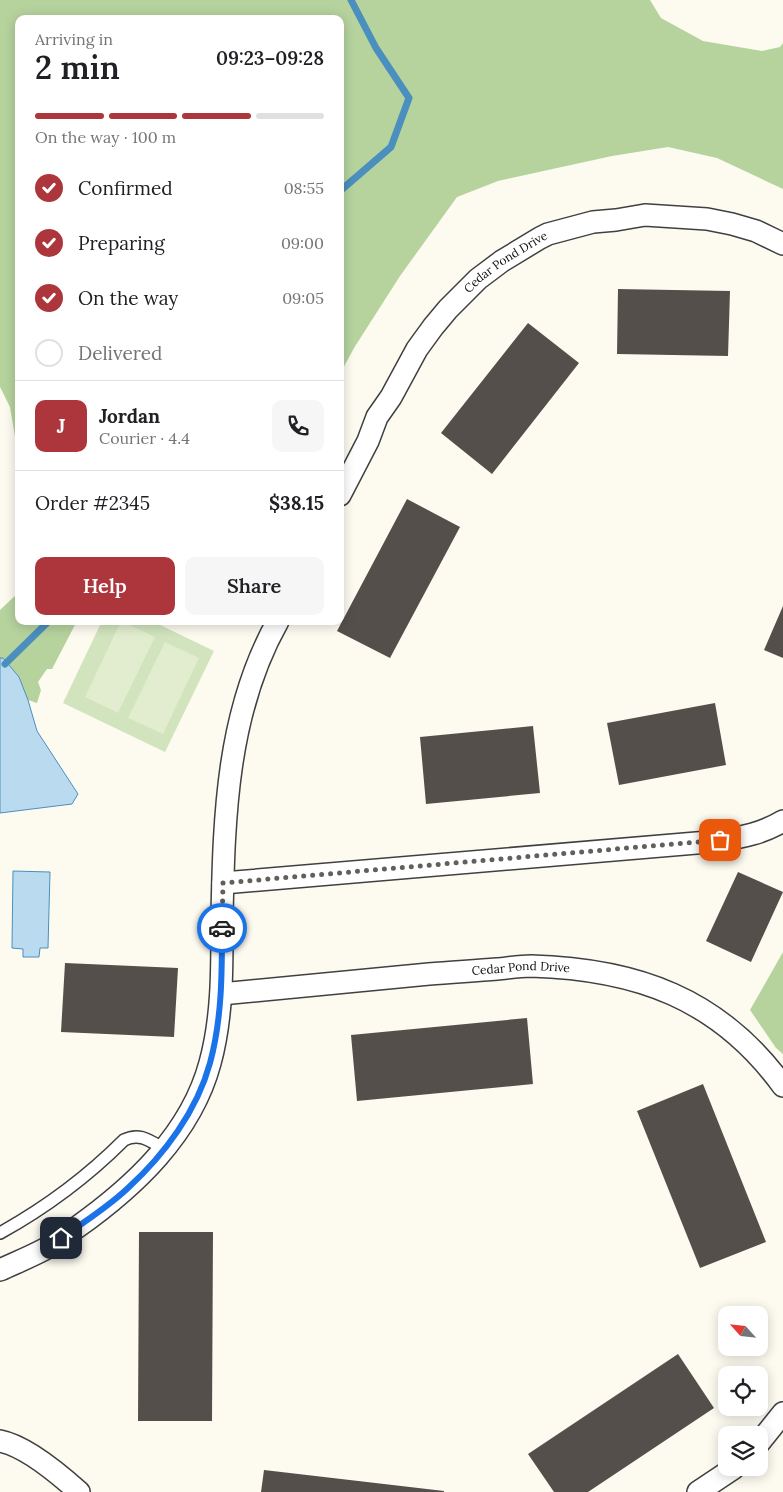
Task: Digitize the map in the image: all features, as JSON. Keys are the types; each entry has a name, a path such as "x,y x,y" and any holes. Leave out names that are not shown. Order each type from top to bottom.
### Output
{"street":[{"name":"Cedar Pond Drive","path":"344,487 368,441 377,417 391,397 417,349 433,327 478,279 502,261 540,238 548,234 593,222 646,215 707,219 732,224 756,231 783,244"},
{"path":"0,1270 46,1248 91,1218 127,1189 178,1131 204,1082 215,1041 222,994 223,883 227,792 235,738 249,687 269,636 276,625"},
{"path":"223,883 720,840 750,836 783,821"},
{"name":"Cedar Pond Drive","path":"222,994 529,966 601,972 636,980 675,995 710,1015 744,1040 767,1064 783,1086"},
{"path":"768,1432 783,1413"},
{"path":"0,1441 19,1447 55,1470 79,1492"},
{"path":"698,1492 722,1476"}],"lane":[{"path":"0,1233 31,1216 72,1188 124,1140 132,1136 139,1137 164,1149"}],"green space":[{"path":"0,0 650,0 661,18 703,41 762,51 780,47 783,43 783,189 717,158 668,147 612,156 498,181 457,197 400,276 344,367 344,15 15,15 15,436 10,407 0,387"},
{"path":"15,596 15,625 75,625 52,669 47,669 38,682 41,690 37,703 28,700 19,677 3,658 0,658 0,610"},
{"path":"100,625 160,625 214,651 165,752 63,703"},
{"path":"119,625 130,625 155,637 118,713 85,697"},
{"path":"165,642 199,658 163,734 128,718"},
{"path":"783,952 783,1054 776,1048 750,1010"}],"water":[{"path":"0,658 3,658 19,677 37,731 78,794 72,804 0,813"},
{"path":"13,871 50,872 48,948 40,948 39,957 23,957 23,949 12,948"}],"building":[{"path":"618,289 730,291 728,356 617,354"},
{"path":"528,323 579,363 492,474 441,433"},
{"path":"407,499 460,527 390,658 337,631 340,625 344,625 344,618"},
{"path":"783,606 783,658 764,650"},
{"path":"715,703 726,765 619,785 607,723"},
{"path":"533,726 540,793 426,804 420,737"},
{"path":"738,872 783,892 751,962 706,941"},
{"path":"65,963 178,968 174,1037 61,1032"},
{"path":"527,1018 533,1084 357,1101 351,1035"},
{"path":"703,1084 766,1242 700,1268 637,1111"},
{"path":"139,1232 213,1232 212,1421 138,1421"},
{"path":"678,1354 714,1408 588,1492 554,1492 528,1454"},
{"path":"264,1470 444,1491 444,1492 261,1492"}],"waterway":[{"path":"344,188 391,147 409,98 376,48 351,0"},
{"path":"5,664 45,625"}],"way so far":[{"path":"222,928 223,883 720,840"}],"route":[{"path":"61,1238 91,1218 127,1189 171,1140 189,1112 204,1082 215,1041 222,994 222,928"}]}
